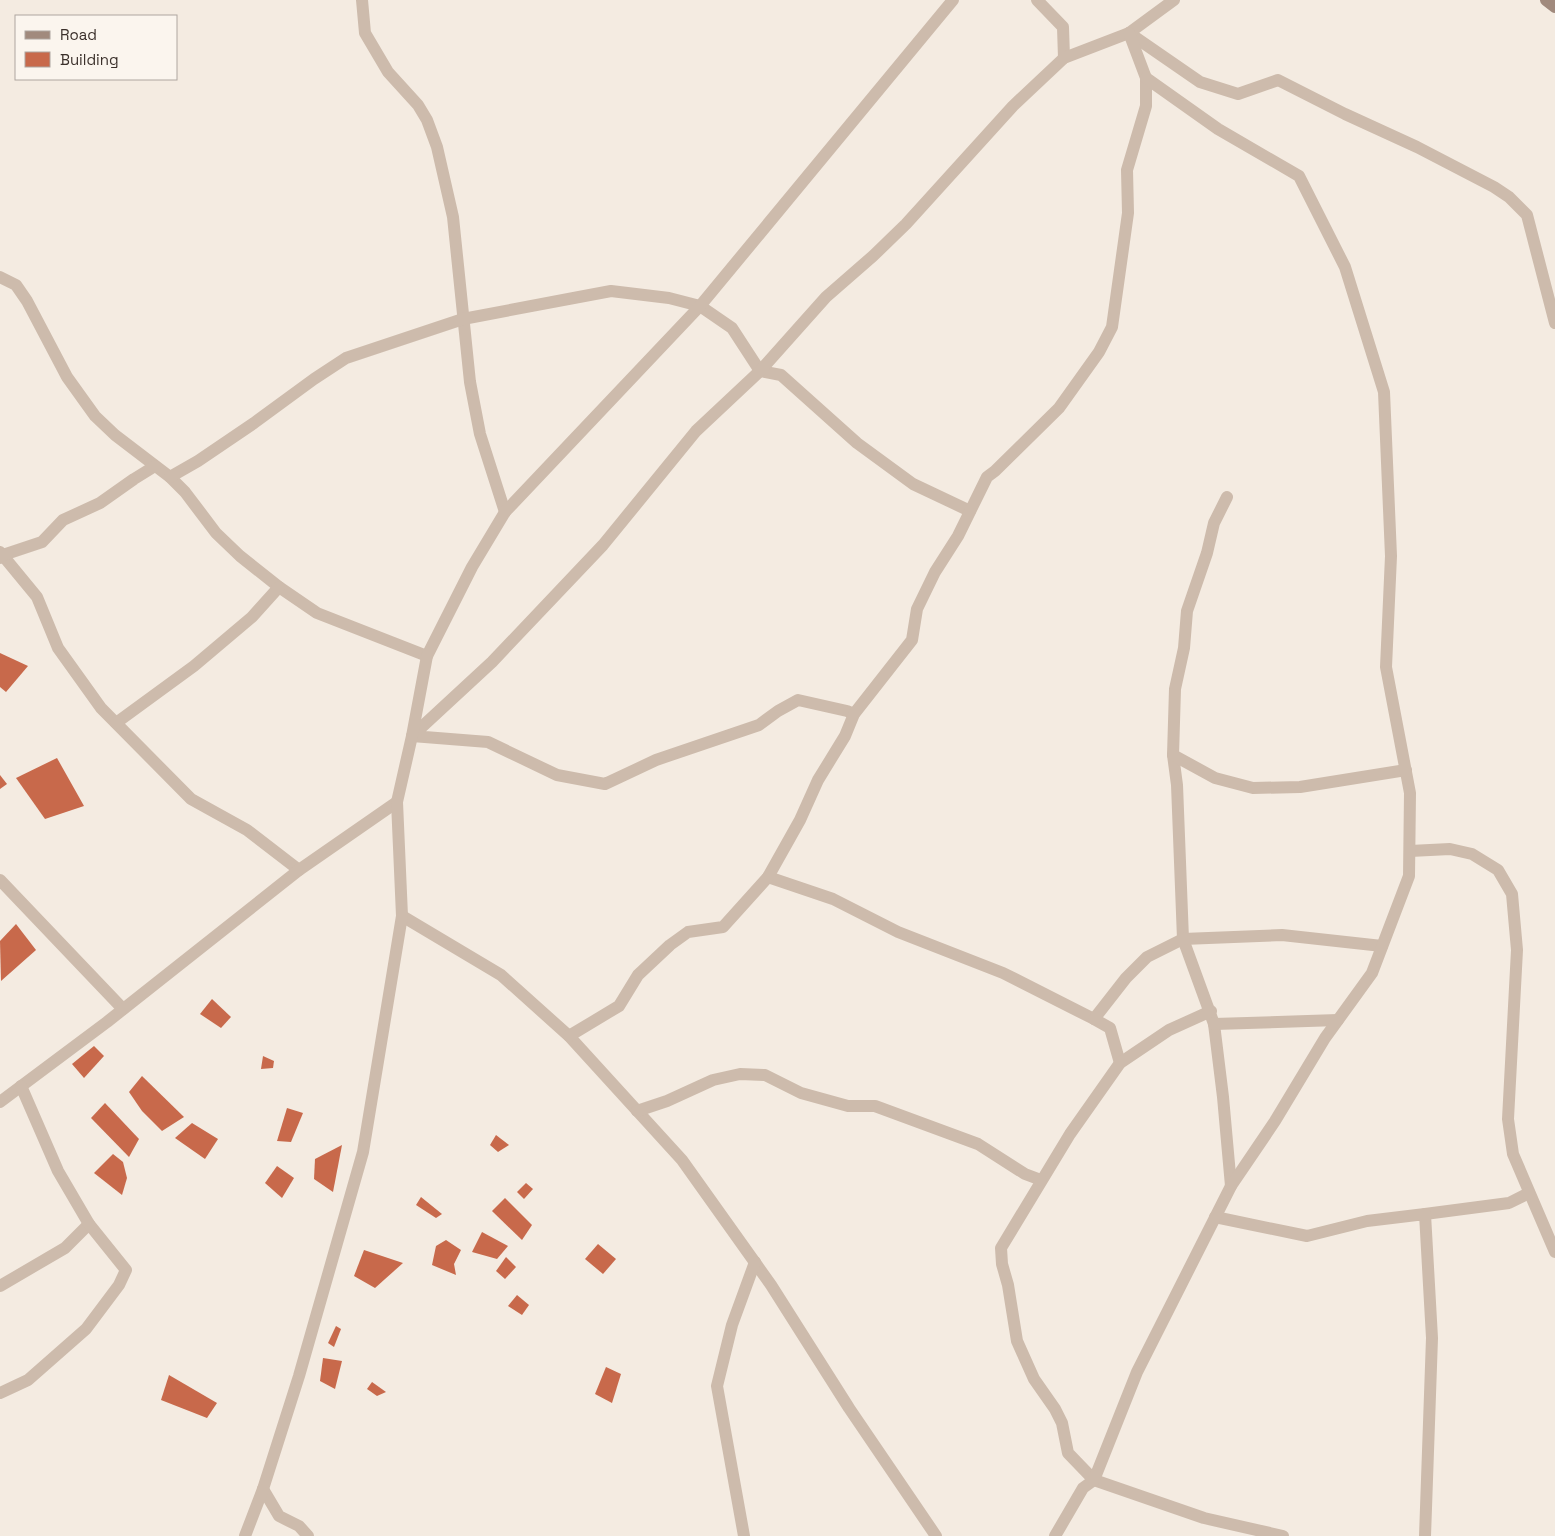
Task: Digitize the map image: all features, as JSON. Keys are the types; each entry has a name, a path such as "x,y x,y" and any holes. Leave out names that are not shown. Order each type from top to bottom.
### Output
{"street":[{"path":"362,0 365,33 388,72 418,106 427,120 437,147 453,217 470,382 480,434 505,512"},
{"path":"245,1536 263,1489 299,1376 363,1152 402,916 397,802 427,656 472,567 505,512 700,306 953,0"},
{"path":"1037,0 1063,27 1064,58"},
{"path":"412,736 492,662 603,545 696,431 760,371 826,297 906,224 1013,106 1064,58 1129,33 1174,0"},
{"path":"1546,0 1555,7"},
{"path":"569,1036 619,1006 638,975 688,932 723,927 768,877 800,820 818,780 845,736 854,714 912,640 917,609 935,572 958,536 986,476 995,471 1059,408 1099,352 1112,327 1128,213 1126,170 1146,106 1146,78 1129,33"},
{"path":"1129,33 1200,82 1238,94 1278,80 1345,114 1417,147 1494,187 1527,215 1555,323"},
{"path":"1056,1536 1083,1488 1094,1480 1138,1372 1230,1186 1275,1121 1325,1038 1372,973 1409,876 1410,792 1386,667 1390,556 1384,392 1345,266 1299,176 1218,129 1146,78"},
{"path":"0,277 16,285 27,301 45,339 67,377 95,416 114,435 170,477 185,492 216,533 240,556 278,587 317,613 427,656"},
{"path":"170,477 206,456 346,358 464,319 611,291 669,298 700,306 732,328 760,371 780,376 857,443 913,484 970,511"},
{"path":"155,466 100,503 64,520 42,542 1,555 37,597 58,648 101,708 191,799 247,830 299,870"},
{"path":"1227,497 1214,523 1207,553 1187,611 1184,648 1175,689 1173,755 1177,785 1183,939 1211,1011 1214,1024 1223,1097 1230,1186"},
{"path":"116,723 194,666 252,616 278,587"},
{"path":"412,736 488,742 558,775 605,784 656,760 759,725 778,711 798,700 847,710 854,714"},
{"path":"1173,755 1215,778 1253,788 1300,787 1406,770"},
{"path":"0,1102 123,1009 299,870 397,802"},
{"path":"1410,851 1450,849 1472,854 1498,870 1512,894 1517,950 1508,1119 1513,1154 1555,1252"},
{"path":"768,877 834,900 898,932 1003,973 1094,1019 1110,1028 1120,1063"},
{"path":"0,880 123,1009"},
{"path":"402,916 501,975 569,1036 682,1160 771,1285 849,1408 936,1536"},
{"path":"1094,1019 1126,978 1147,957 1183,939 1282,935 1382,946"},
{"path":"1211,1011 1169,1030 1120,1063 1070,1134 1000,1248 1002,1264 1008,1285 1017,1341 1034,1380 1062,1423 1068,1453 1094,1480 1204,1518 1283,1536"},
{"path":"1214,1024 1338,1020"},
{"path":"637,1111 666,1101 713,1080 740,1074 765,1075 801,1093 848,1106 874,1106 978,1144 1025,1174 1041,1180"},
{"path":"0,1393 28,1380 86,1329 124,1277 126,1270 89,1224 58,1170 21,1086"},
{"path":"1215,1216 1307,1236 1367,1221 1509,1203 1529,1193"},
{"path":"1425,1214 1432,1338 1430,1449 1425,1536"},
{"path":"0,1286 65,1248 89,1224"},
{"path":"744,1536 717,1386 732,1325 754,1262"},
{"path":"263,1489 279,1516 300,1526 308,1536"}],"building":[{"path":"0,653 28,666 6,692 0,687"},
{"path":"57,758 84,806 45,819 16,778"},
{"path":"0,775 7,784 0,789"},
{"path":"16,924 36,950 1,981 0,941"},
{"path":"212,999 231,1017 221,1028 200,1014"},
{"path":"94,1046 104,1056 84,1078 72,1064"},
{"path":"263,1056 274,1061 273,1068 261,1069"},
{"path":"142,1076 184,1117 162,1131 142,1111 129,1092"},
{"path":"105,1103 139,1139 129,1157 91,1118"},
{"path":"287,1108 303,1113 291,1142 277,1141"},
{"path":"192,1123 218,1139 205,1159 175,1138"},
{"path":"496,1135 509,1145 498,1152 490,1145"},
{"path":"342,1145 333,1192 314,1179 315,1159"},
{"path":"113,1154 123,1162 127,1178 122,1195 94,1173"},
{"path":"277,1166 294,1178 282,1198 265,1183"},
{"path":"526,1183 533,1189 524,1199 517,1192"},
{"path":"421,1197 442,1214 436,1218 416,1205"},
{"path":"505,1198 532,1225 522,1240 492,1211"},
{"path":"482,1232 508,1246 497,1259 472,1252"},
{"path":"446,1240 461,1250 454,1264 456,1275 432,1265 436,1246"},
{"path":"598,1244 616,1259 603,1274 585,1259"},
{"path":"364,1250 403,1263 375,1288 354,1276"},
{"path":"506,1257 516,1267 505,1279 496,1271"},
{"path":"517,1295 529,1305 522,1315 508,1306"},
{"path":"336,1326 341,1329 334,1347 328,1343"},
{"path":"323,1358 342,1361 335,1389 320,1381"},
{"path":"606,1367 621,1374 612,1403 595,1394"},
{"path":"169,1375 217,1403 207,1418 161,1400"},
{"path":"372,1382 386,1392 377,1396 367,1389"}]}
